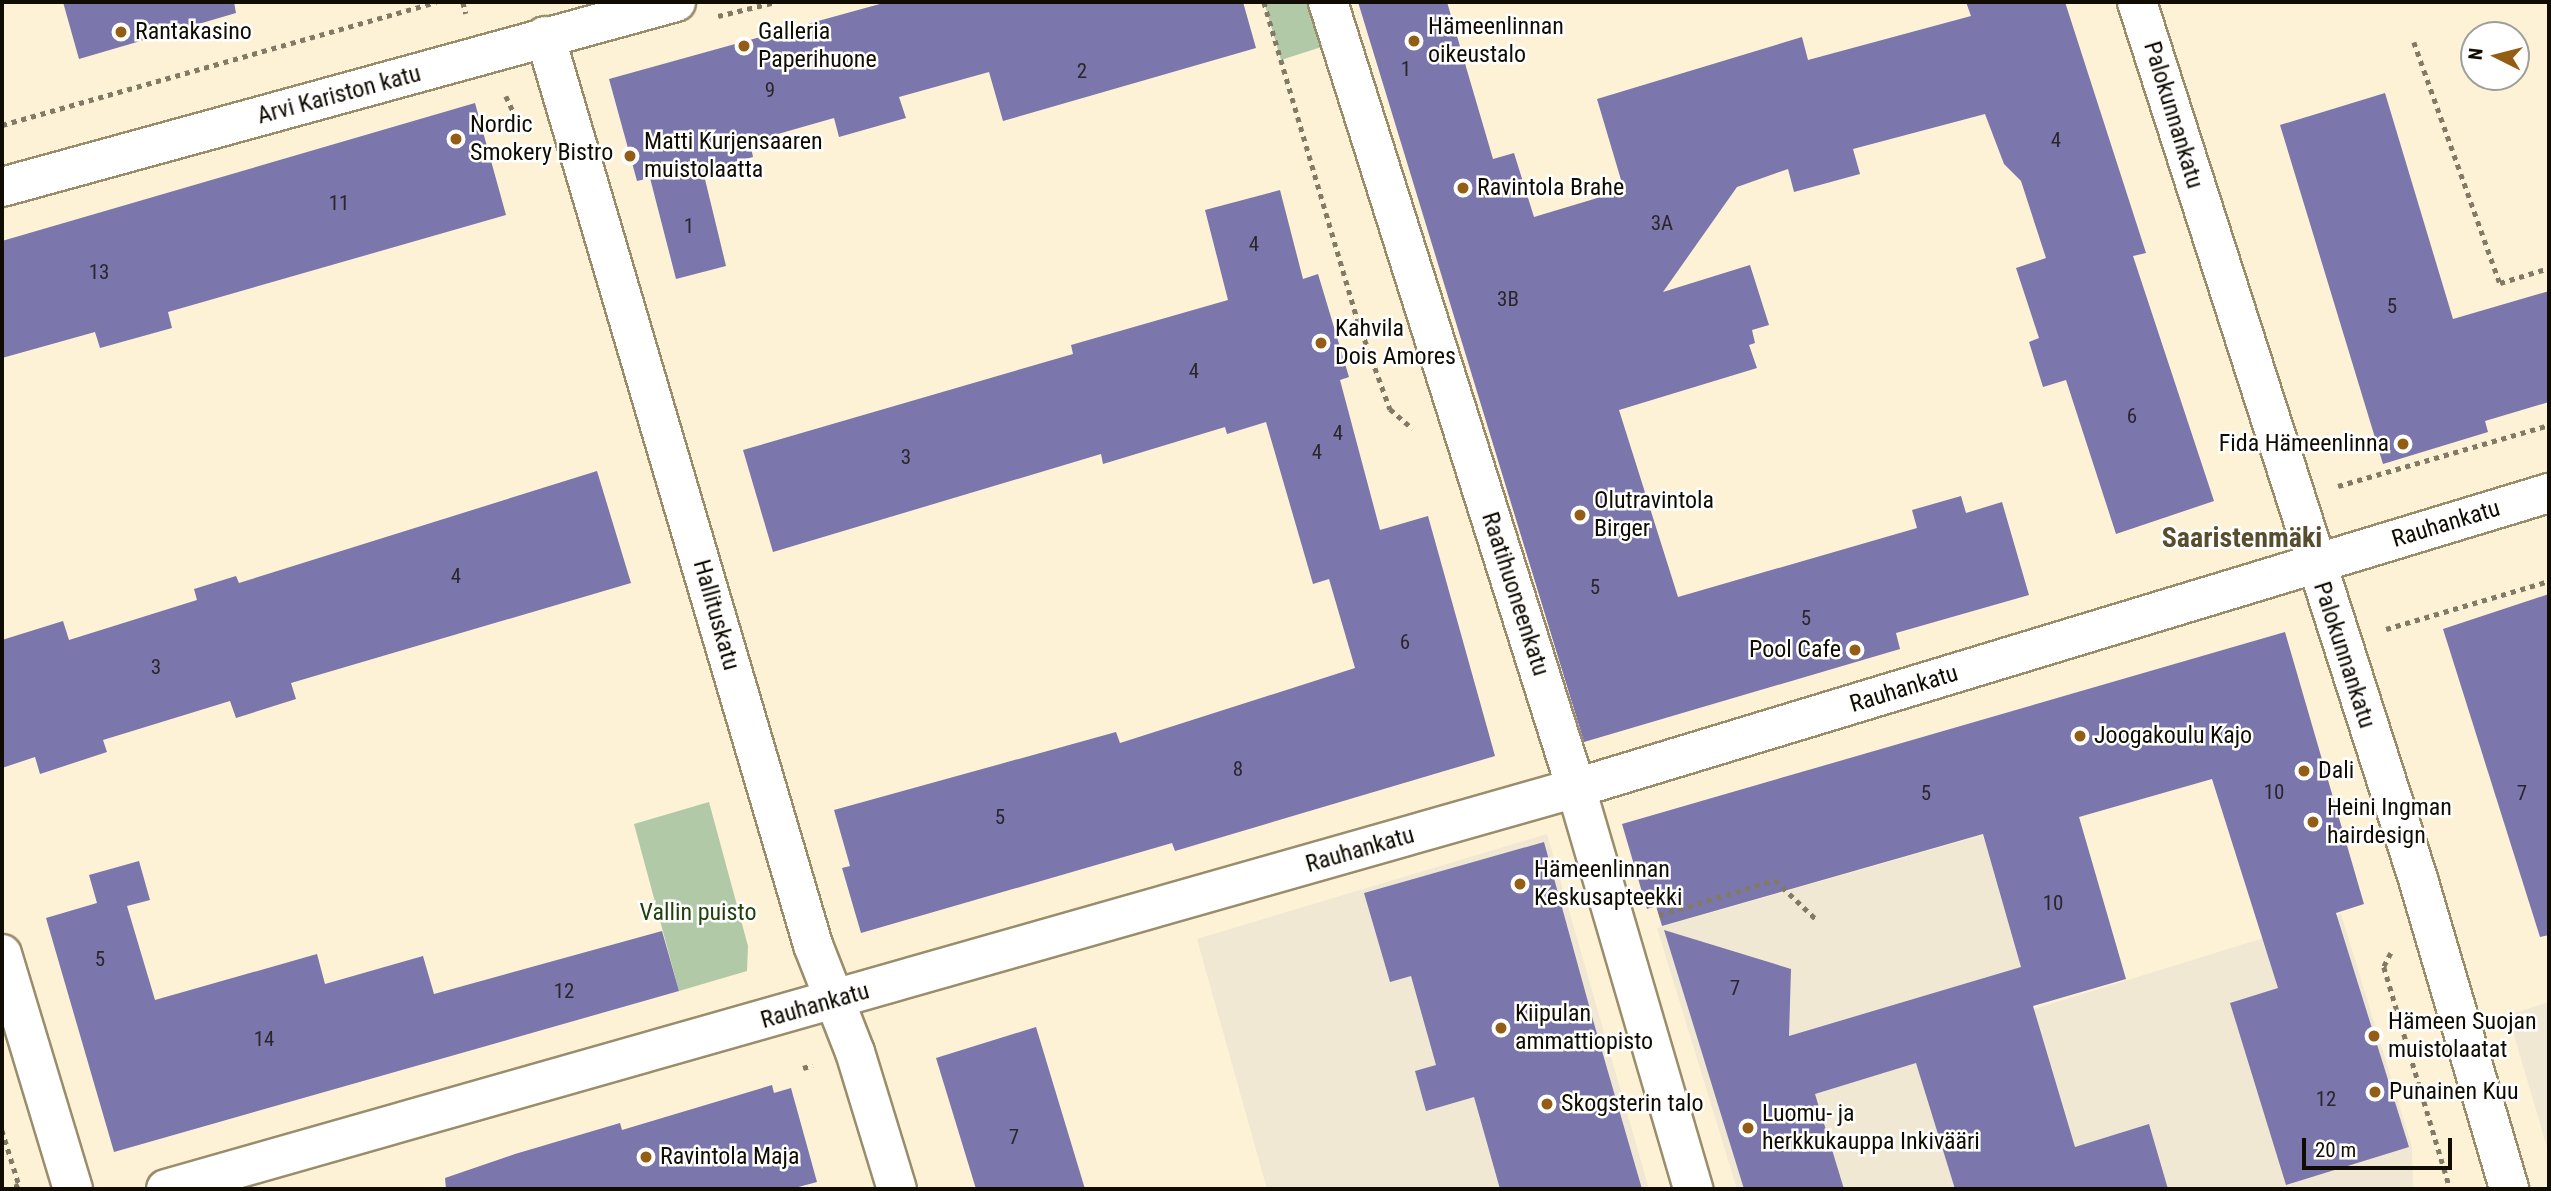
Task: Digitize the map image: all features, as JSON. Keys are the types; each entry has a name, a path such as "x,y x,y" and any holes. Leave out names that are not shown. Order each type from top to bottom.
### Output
{"street":[{"name":"Arvi Kariston katu","path":"2,187 676,2"},
{"name":"Raatihuoneenkatu","path":"1328,2 1576,788 1693,1189"},
{"name":"Palokunnankatu","path":"2137,2 2315,565 2418,879 2509,1189"},
{"name":"Hallituskatu","path":"545,36 813,945 855,1052 897,1189"},
{"name":"Rauhankatu","path":"166,1189 1576,788 2549,493"},
{"path":"2,954 73,1189"}],"path":[{"path":"2,125 436,2"},
{"path":"463,2 478,58 502,86 523,131"},
{"path":"2414,42 2500,282 2549,268"},
{"path":"2294,499 2549,425"},
{"path":"2341,642 2549,581"},
{"path":"1659,915 1775,880 1818,921"},
{"path":"2,1130 19,1185 11,1189"}],"shaded area":[{"path":"1547,834 1649,1189 1267,1189 1197,939"},
{"path":"1983,835 2034,1009 2341,914 2412,1147 2413,1189 1737,1189 1657,928"},
{"path":"2549,1002 2549,1154 2508,1015"}],"green space":[{"path":"1264,2 1328,2 1340,41 1281,60"},
{"name":"Vallin puisto","path":"709,802 748,946 747,971 679,991 634,824"}],"building":[{"name":"Rantakasino","path":"63,2 234,2 236,13 79,59"},
{"path":"887,2 1243,2 1256,48 1003,121 989,72 899,97 906,118 839,137 834,118 750,142 753,157 703,171 726,266 676,279 650,178 637,181 609,79"},
{"path":"1358,2 1447,2 1493,159 1514,153 1534,217 1624,190 1597,99 1802,37 1808,60 1971,16 1966,2 2065,2 2146,253 2133,256 2214,501 2116,534 2066,380 2043,387 2029,342 2039,338 2016,268 2046,258 2021,181 2004,164 1985,114 1853,149 1860,174 1794,192 1788,169 1737,187 1663,292 1750,265 1769,325 1752,330 1755,343 1749,345 1757,368 1619,410 1678,597 1917,528 1912,510 1961,496 1966,513 2002,502 2029,595 1896,633 1900,649 1584,742"},
{"path":"2385,93 2453,319 2549,291 2549,402 2485,421 2488,432 2383,464 2280,125"},
{"path":"475,103 506,215 168,312 172,328 100,348 95,332 2,358 2,241"},
{"path":"1280,190 1303,279 1318,274 1349,377 1340,380 1380,530 1428,516 1495,756 1175,851 1172,843 861,933 842,868 850,866 834,810 1116,732 1120,743 1355,668 1329,579 1313,584 1266,422 1227,434 1225,427 1103,464 1101,454 773,552 743,450 1073,354 1071,345 1228,300 1205,210"},
{"path":"597,471 631,583 291,683 296,699 236,718 230,701 103,740 107,752 40,774 35,757 2,768 2,640 63,621 69,640 197,600 194,589 236,576 239,583"},
{"path":"2549,594 2549,935 2540,937 2443,629"},
{"path":"2285,632 2364,904 2336,913 2409,1147 2286,1185 2230,1003 2278,988 2212,779 2079,817 2126,979 2033,1006 2075,1147 2149,1124 2168,1189 1955,1189 1916,1063 1815,1094 1844,1189 1744,1189 1664,930 1791,969 1789,1036 2021,967 1983,834 1662,926 1656,906 1647,909 1622,824"},
{"path":"1544,842 1642,1189 1500,1189 1474,1097 1426,1111 1415,1071 1436,1065 1411,976 1390,982 1364,893"},
{"path":"139,861 150,900 127,906 155,1000 317,954 325,984 423,956 434,994 662,931 679,991 114,1152 46,918 97,903 89,875"},
{"path":"1036,1027 1085,1189 976,1189 936,1058"},
{"path":"772,1085 774,1093 791,1088 817,1182 791,1189 446,1189 445,1178 515,1154 620,1123 622,1130"}],"place":[{"name":"Rantakasino","path":"121,32"},
{"name":"Hämeenlinnan oikeustalo","path":"1414,41"},
{"name":"Galleria Paperihuone","path":"744,46"},
{"name":"Nordic Smokery Bistro","path":"456,139"},
{"name":"Matti Kurjensaaren muistolaatta","path":"630,156"},
{"name":"Ravintola Brahe","path":"1463,188"},
{"name":"Kahvila Dois Amores","path":"1321,343"},
{"name":"Fida Hämeenlinna","path":"2403,444"},
{"name":"Olutravintola Birger","path":"1580,515"},
{"name":"Pool Cafe","path":"1855,650"},
{"name":"Joogakoulu Kajo","path":"2080,736"},
{"name":"Dali","path":"2304,771"},
{"name":"Heini Ingman hairdesign","path":"2313,822"},
{"name":"Hämeenlinnan Keskusapteekki","path":"1520,884"},
{"name":"Kiipulan ammattiopisto","path":"1501,1028"},
{"name":"Hämeen Suojan muistolaatat","path":"2374,1036"},
{"name":"Punainen Kuu","path":"2375,1092"},
{"name":"Skogsterin talo","path":"1547,1104"},
{"name":"Luomu- ja herkkukauppa Inkivääri","path":"1748,1128"},
{"name":"Ravintola Maja","path":"646,1157"}],"district":[{"name":"Saaristenmäki","path":"2242,538"}]}
